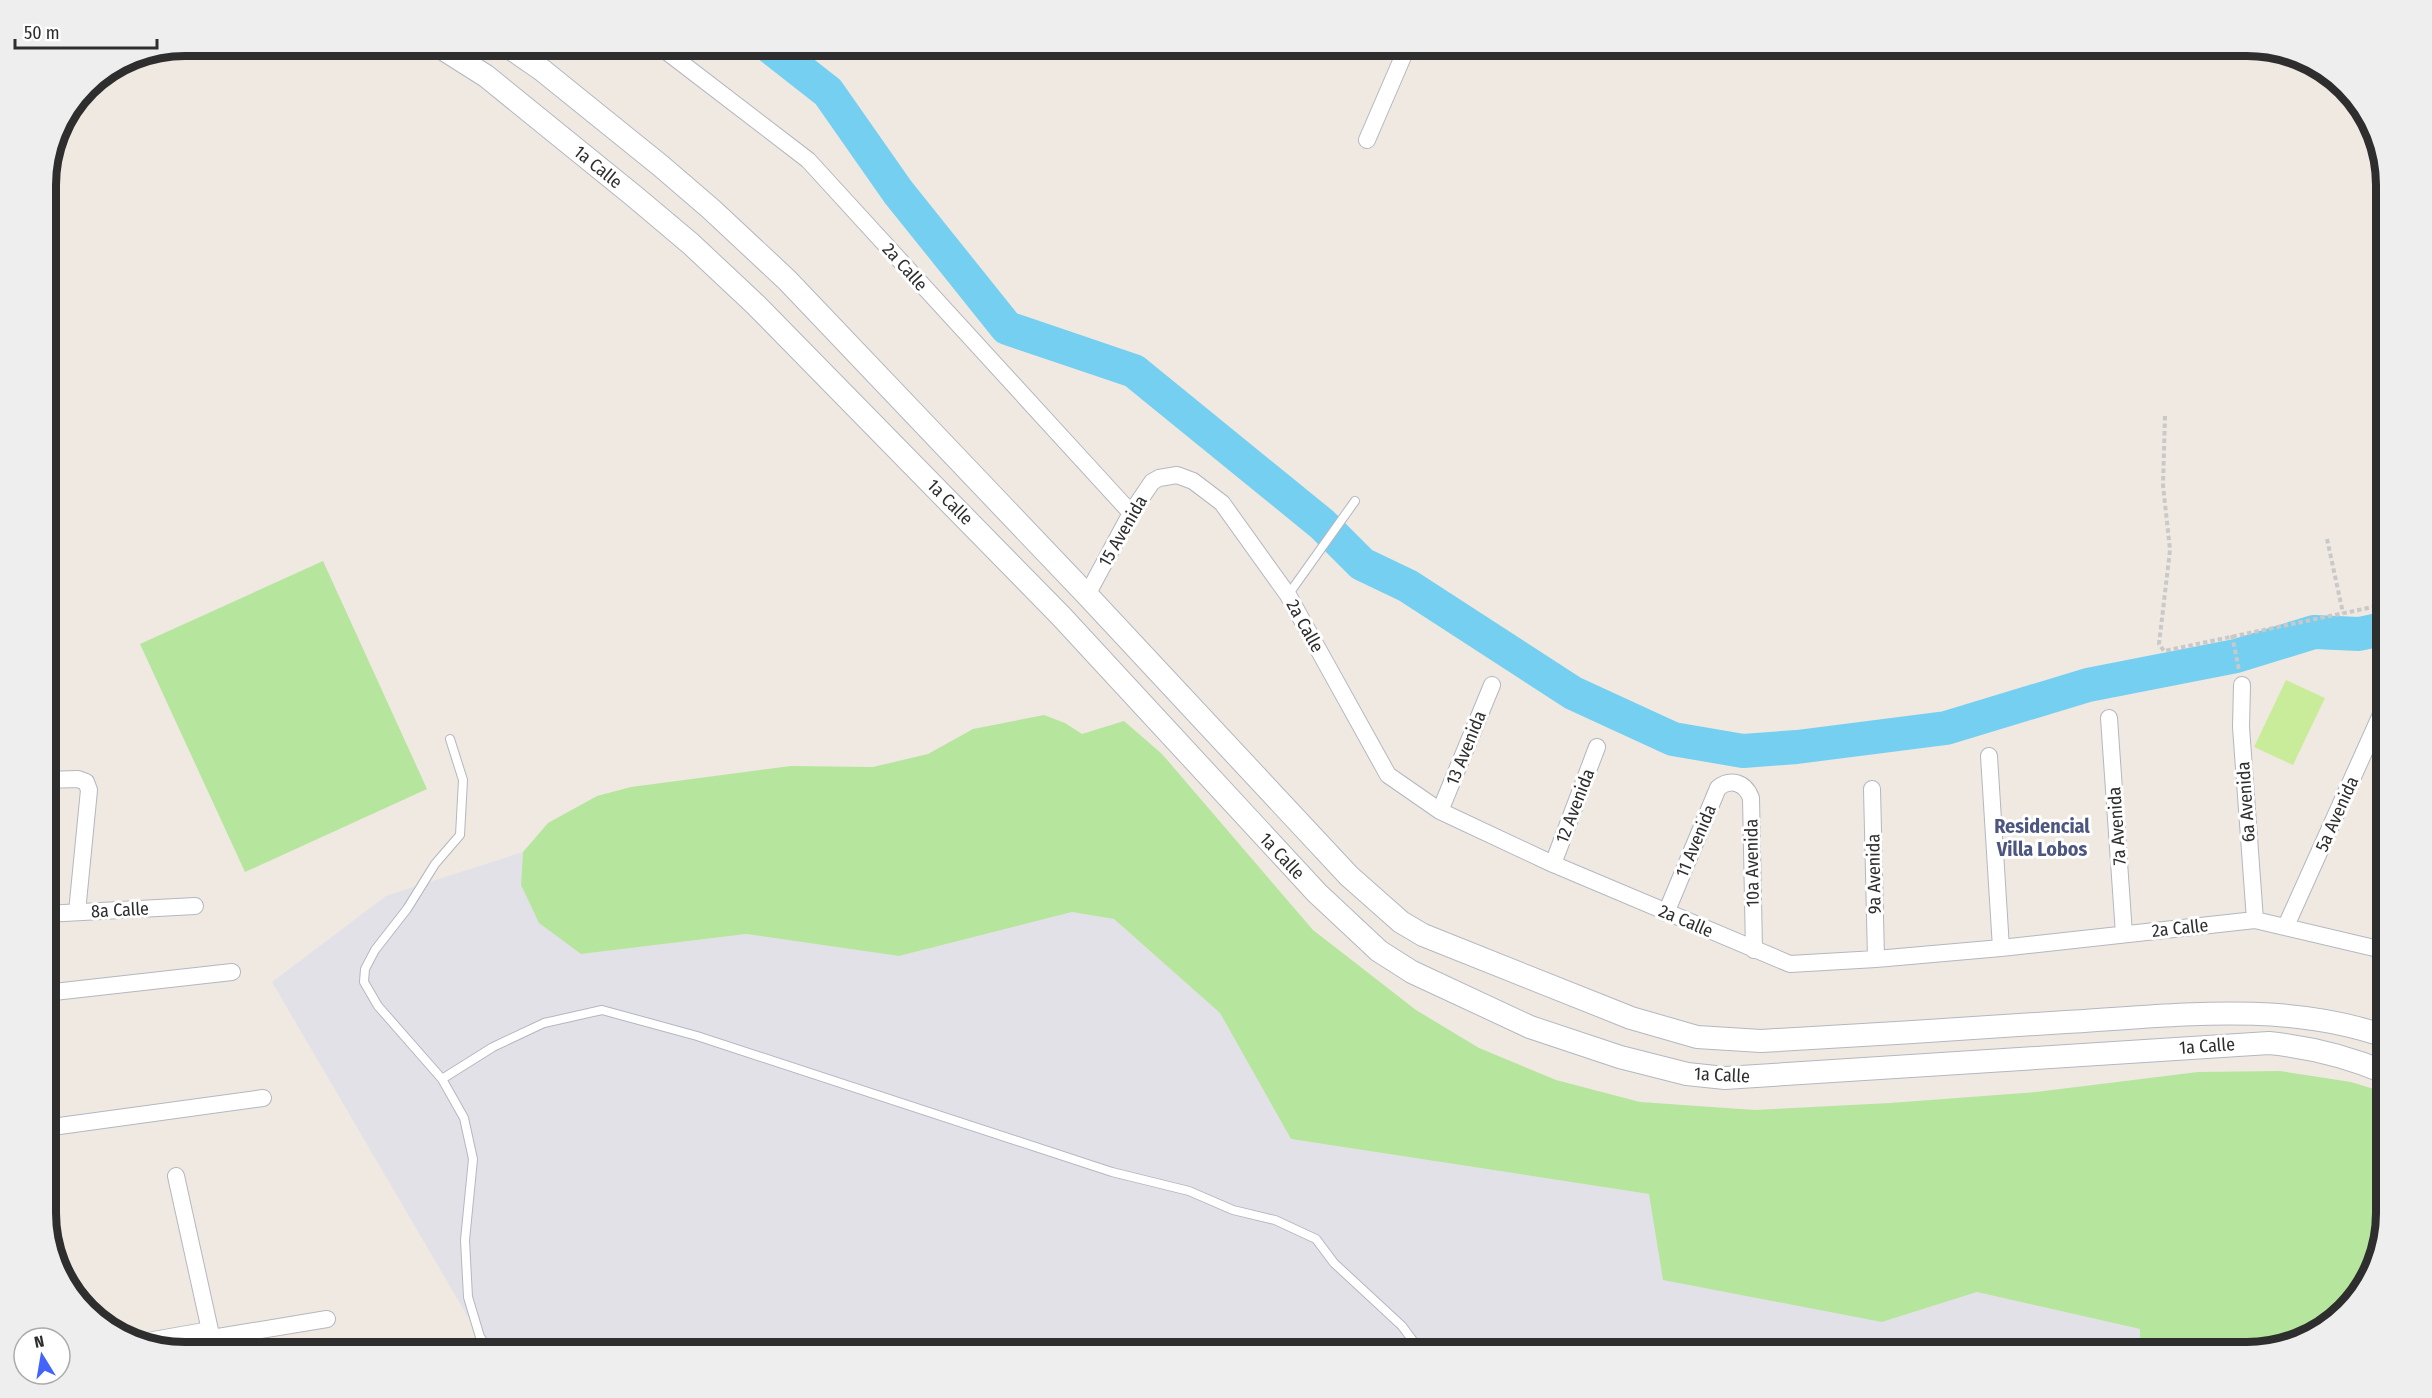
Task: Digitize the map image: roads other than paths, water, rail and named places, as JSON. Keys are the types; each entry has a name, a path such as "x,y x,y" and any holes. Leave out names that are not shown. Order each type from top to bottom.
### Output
{"main road":[{"name":"1a Calle","path":"454,56 486,76 634,196 691,244 756,305 1061,616 1317,893 1379,951 1412,972 1530,1027 1630,1060 1687,1074 1725,1078 2269,1043 2340,1055 2376,1069"},
{"name":"1a Calle","path":"522,56 594,111 711,209 787,280 1087,595 1349,876 1401,922 1423,935 1630,1018 1697,1037 1761,1041 2172,1016 2263,1013 2304,1016 2338,1022 2376,1033"}],"street":[{"name":"2a Calle","path":"672,56 808,160 1131,513"},
{"path":"1368,140 1403,56"},
{"name":"15 Avenida","path":"1087,595 1131,513 1152,482 1168,476"},
{"name":"2a Calle","path":"1168,476 1193,481 1222,503 1288,595 1388,775 1440,811 1553,864 1754,950 1790,964 1876,959 2001,948 2255,920 2376,948"},
{"name":"6a Avenida","path":"2241,678 2241,727 2255,920"},
{"name":"13 Avenida","path":"1440,811 1492,685"},
{"name":"7a Avenida","path":"2109,718 2124,934"},
{"name":"5a Avenida","path":"2286,926 2376,726"},
{"name":"12 Avenida","path":"1553,864 1597,747"},
{"path":"1989,756 2001,948"},
{"path":"56,780 78,779 86,782 89,789 76,912"},
{"name":"11 Avenida","path":"1666,913 1718,788 1724,783 1737,783"},
{"name":"10a Avenida","path":"1737,783 1744,786 1751,798 1754,950"},
{"name":"9a Avenida","path":"1872,789 1876,959"},
{"name":"8a Calle","path":"56,913 195,906"},
{"path":"56,992 232,972"},
{"path":"56,1126 263,1098"},
{"path":"176,1176 212,1340"},
{"path":"170,1341 212,1340 327,1319"}],"lane":[{"path":"1288,595 1355,501"},
{"path":"450,739 464,780 459,835 435,864 407,909 375,950 365,969 364,982 378,1006 442,1079 464,1118 473,1159 465,1240 468,1298 480,1337 484,1342"},
{"path":"442,1079 494,1047 544,1023 602,1010 686,1033 1112,1172 1189,1191 1233,1210 1275,1220 1316,1239 1334,1263 1402,1326 1414,1342"}],"waterway":[{"path":"782,56 828,92 898,192 1007,328 1134,371 1322,524 1362,564 1408,586 1573,693 1673,739 1743,751 1797,747 1946,728 2088,685 2236,656 2314,632 2359,634 2376,630"}],"district":[{"name":"Residencial Villa Lobos","path":"2042,838"}]}
